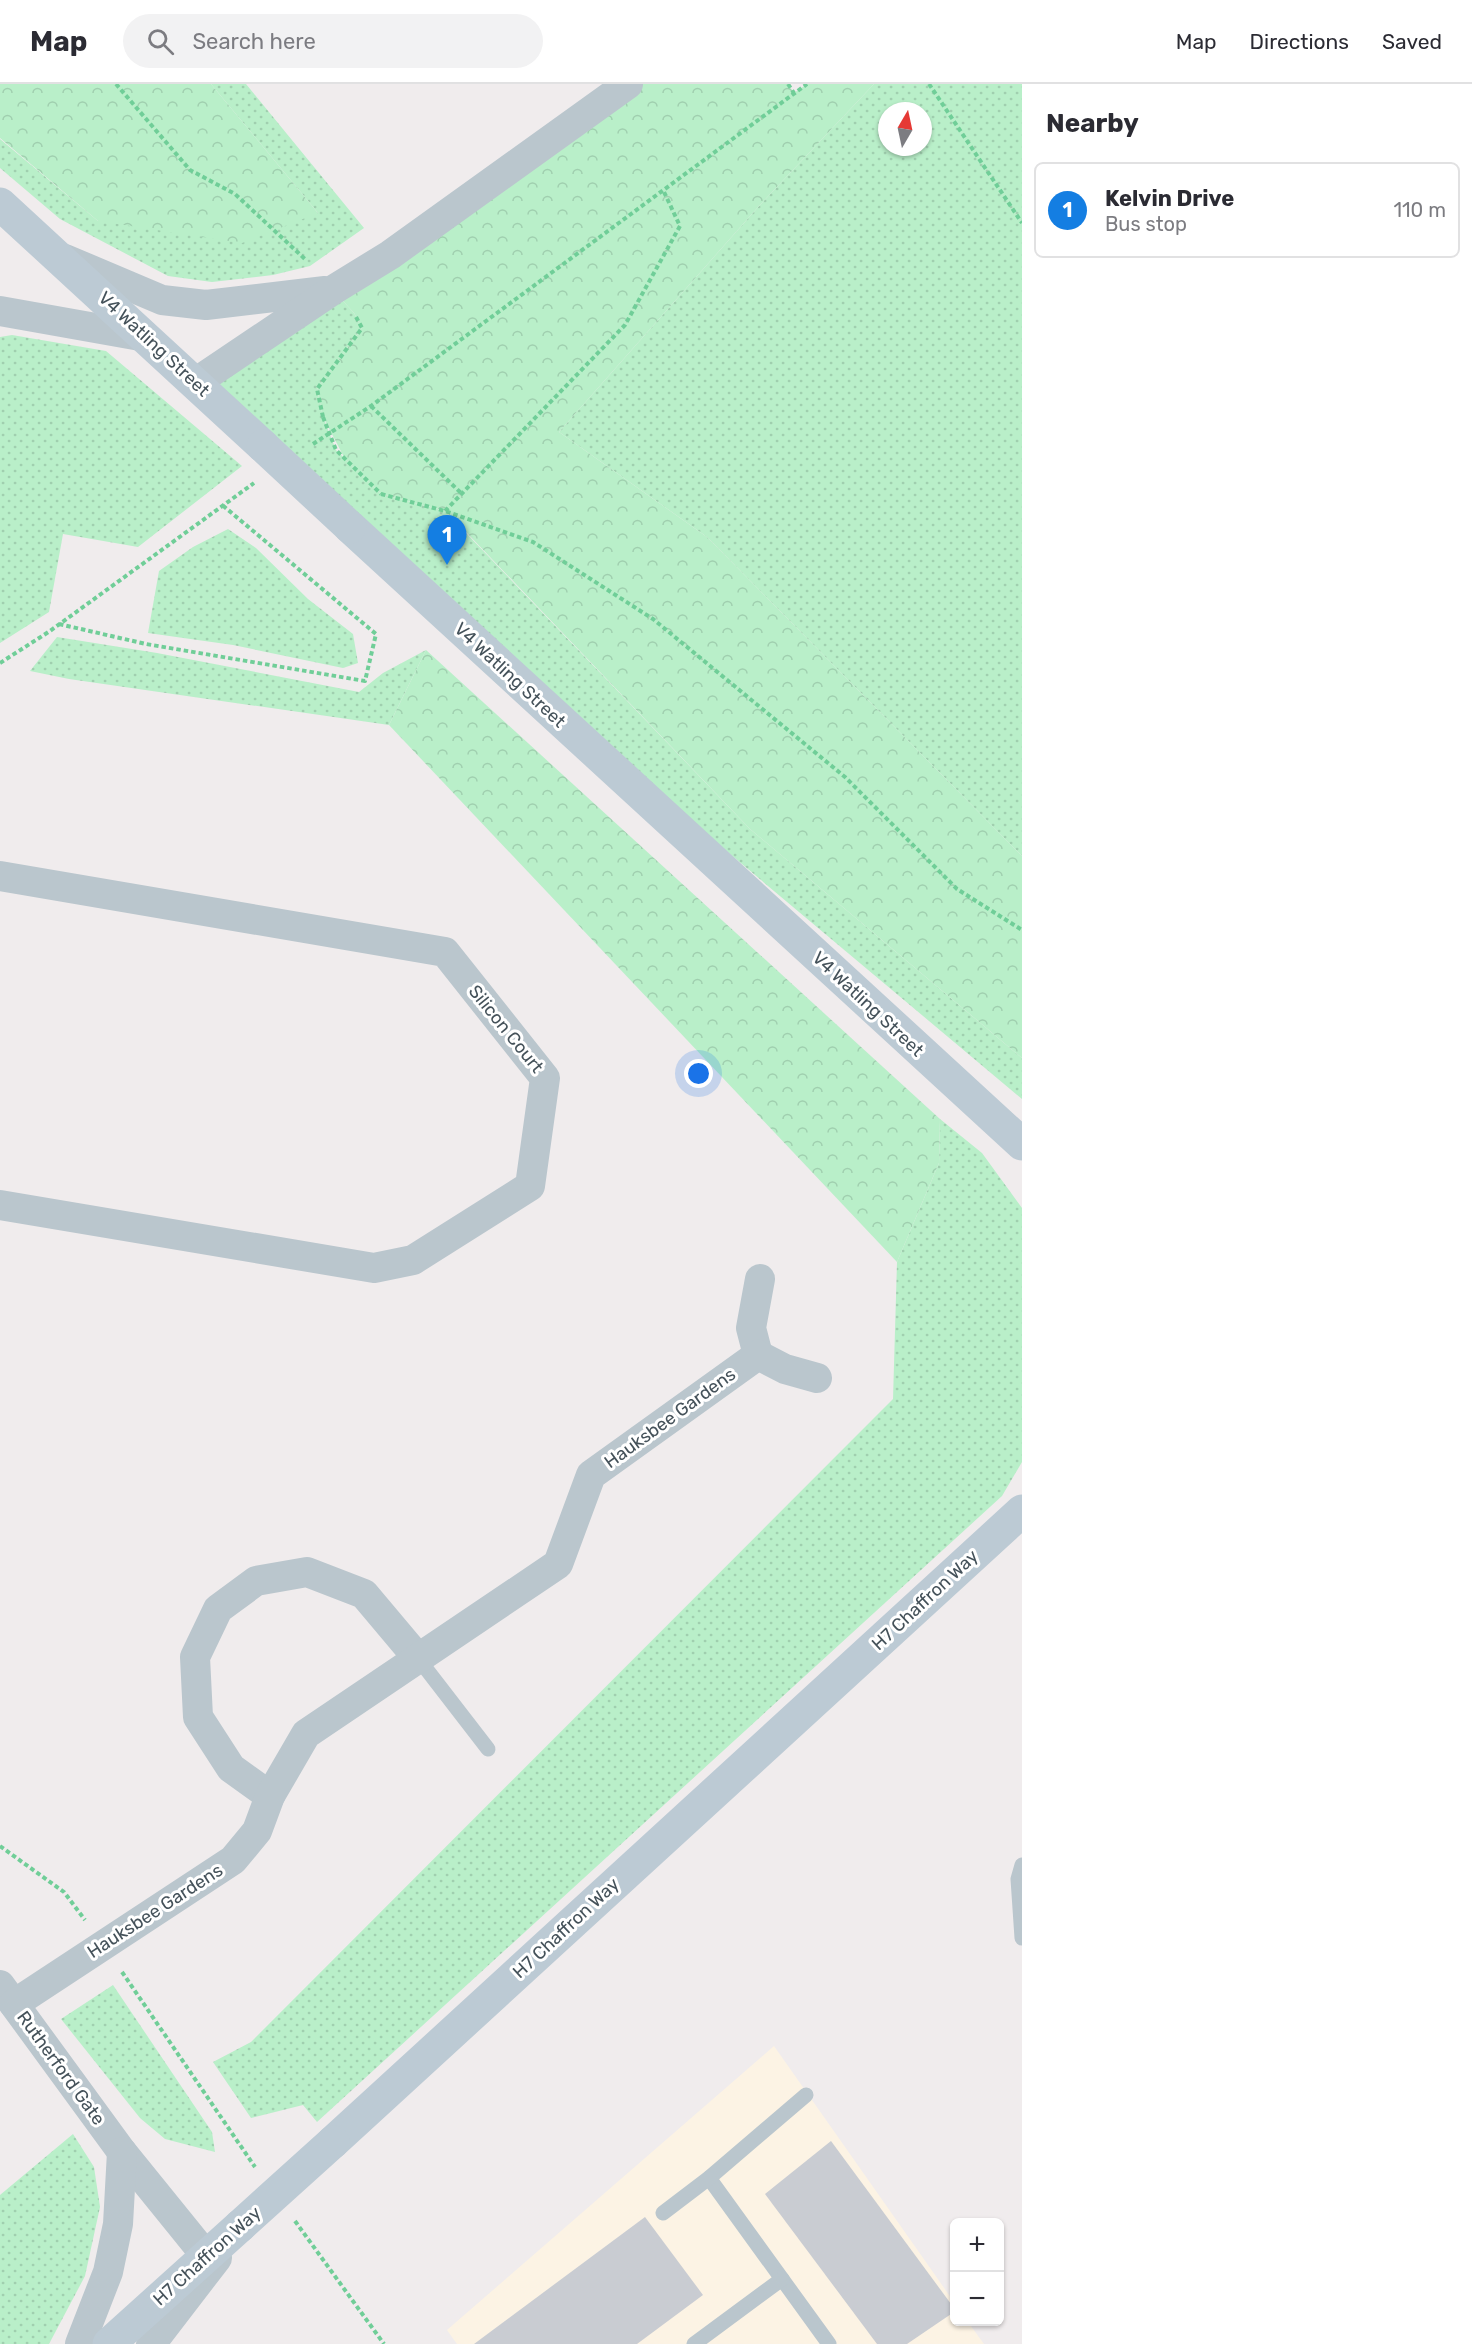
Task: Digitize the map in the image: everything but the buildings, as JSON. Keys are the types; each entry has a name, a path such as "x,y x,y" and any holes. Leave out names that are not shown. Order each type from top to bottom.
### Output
{"street":[{"path":"195,383 333,290 390,255 628,84"},
{"name":"V4 Watling Street","path":"3,214 59,257 195,383 262,462 350,527 1022,1144"},
{"path":"59,257 162,300 206,305 333,290"},
{"path":"0,311 146,337"},
{"name":"Silicon Court","path":"0,876 445,952 545,1078 530,1186 413,1260 374,1268 0,1205"},
{"path":"760,1280 751,1328 758,1355 785,1369 817,1378"},
{"name":"Hauksbee Gardens","path":"7,1994 104,1944 233,1860 257,1831 270,1796 306,1734 558,1564 591,1475 758,1355"},
{"name":"H7 Chaffron Way","path":"109,2344 1022,1511"},
{"path":"270,1796 231,1768 198,1717 195,1657 218,1609 256,1581 307,1572 364,1594 417,1657"},
{"name":"Rutherford Gate","path":"7,1994 122,2152 207,2257"},
{"path":"80,2344 108,2272 118,2224 122,2152"},
{"path":"151,2344 240,2226"}],"lane":[{"path":"417,1657 488,1749"},
{"path":"1022,1865 1018,1879 1022,1938"},
{"path":"663,2213 709,2178 806,2095"},
{"path":"709,2178 829,2344"},
{"path":"694,2344 782,2279"}],"path":[{"path":"117,84 190,170 235,194 298,252 354,313 362,328 317,389 323,417 336,450 381,494 446,511 533,542 653,619 845,777 957,890 1022,930"},
{"path":"788,84 794,93"},
{"path":"311,445 371,406 664,192 807,84"},
{"path":"929,84 1022,223"},
{"path":"446,511 625,325 680,226 664,192"},
{"path":"371,406 462,494"},
{"path":"0,663 59,624 221,504 262,462"},
{"path":"59,624 146,644 365,681 376,634 221,504"},
{"path":"0,1846 64,1892 104,1944 222,2122 256,2169"},
{"path":"290,2215 384,2344"}],"shaded area":[{"path":"774,2046 950,2296 950,2326 971,2326 984,2344 457,2344 447,2330"}],"green space":[{"path":"0,84 211,84 318,213 242,243 98,221 0,138"},
{"path":"211,84 246,84 364,228 310,266 273,275 212,282 168,276 60,219 0,168 0,139 98,221 318,213"},
{"path":"628,84 788,84 794,93 807,84 874,84 759,206 559,432 707,537 1022,856 1022,1058 750,829 446,511 381,494 345,459 323,417 317,389 362,328 354,313 333,290"},
{"path":"874,84 1022,84 1022,856 707,537 559,432 759,206"},
{"path":"333,290 354,313 362,328 317,389 323,417 336,450 381,494 445,511 750,829 1022,1058 1022,1099 439,610 195,383"},
{"path":"12,335 106,351 242,466 138,547 63,534 49,612 0,643 0,337"},
{"path":"228,529 256,548 308,599 353,634 358,663 343,668 233,645 148,633 159,571 193,547"},
{"path":"57,637 157,653 359,692 383,673 426,650 389,725 69,679 30,671"},
{"path":"426,650 940,1119 939,1163 897,1262 389,725"},
{"path":"940,1119 982,1153 1022,1208 1022,1462 1002,1496 317,2122 303,2105 251,2118 213,2062 251,2042 893,1399 897,1262 939,1163"},
{"path":"113,1985 212,2132 215,2152 165,2139 140,2118 61,2019"},
{"path":"73,2134 94,2167 100,2207 85,2276 49,2344 0,2344 0,2195"}],"place":[{"name":"Kelvin Drive","path":"447,565"}]}
